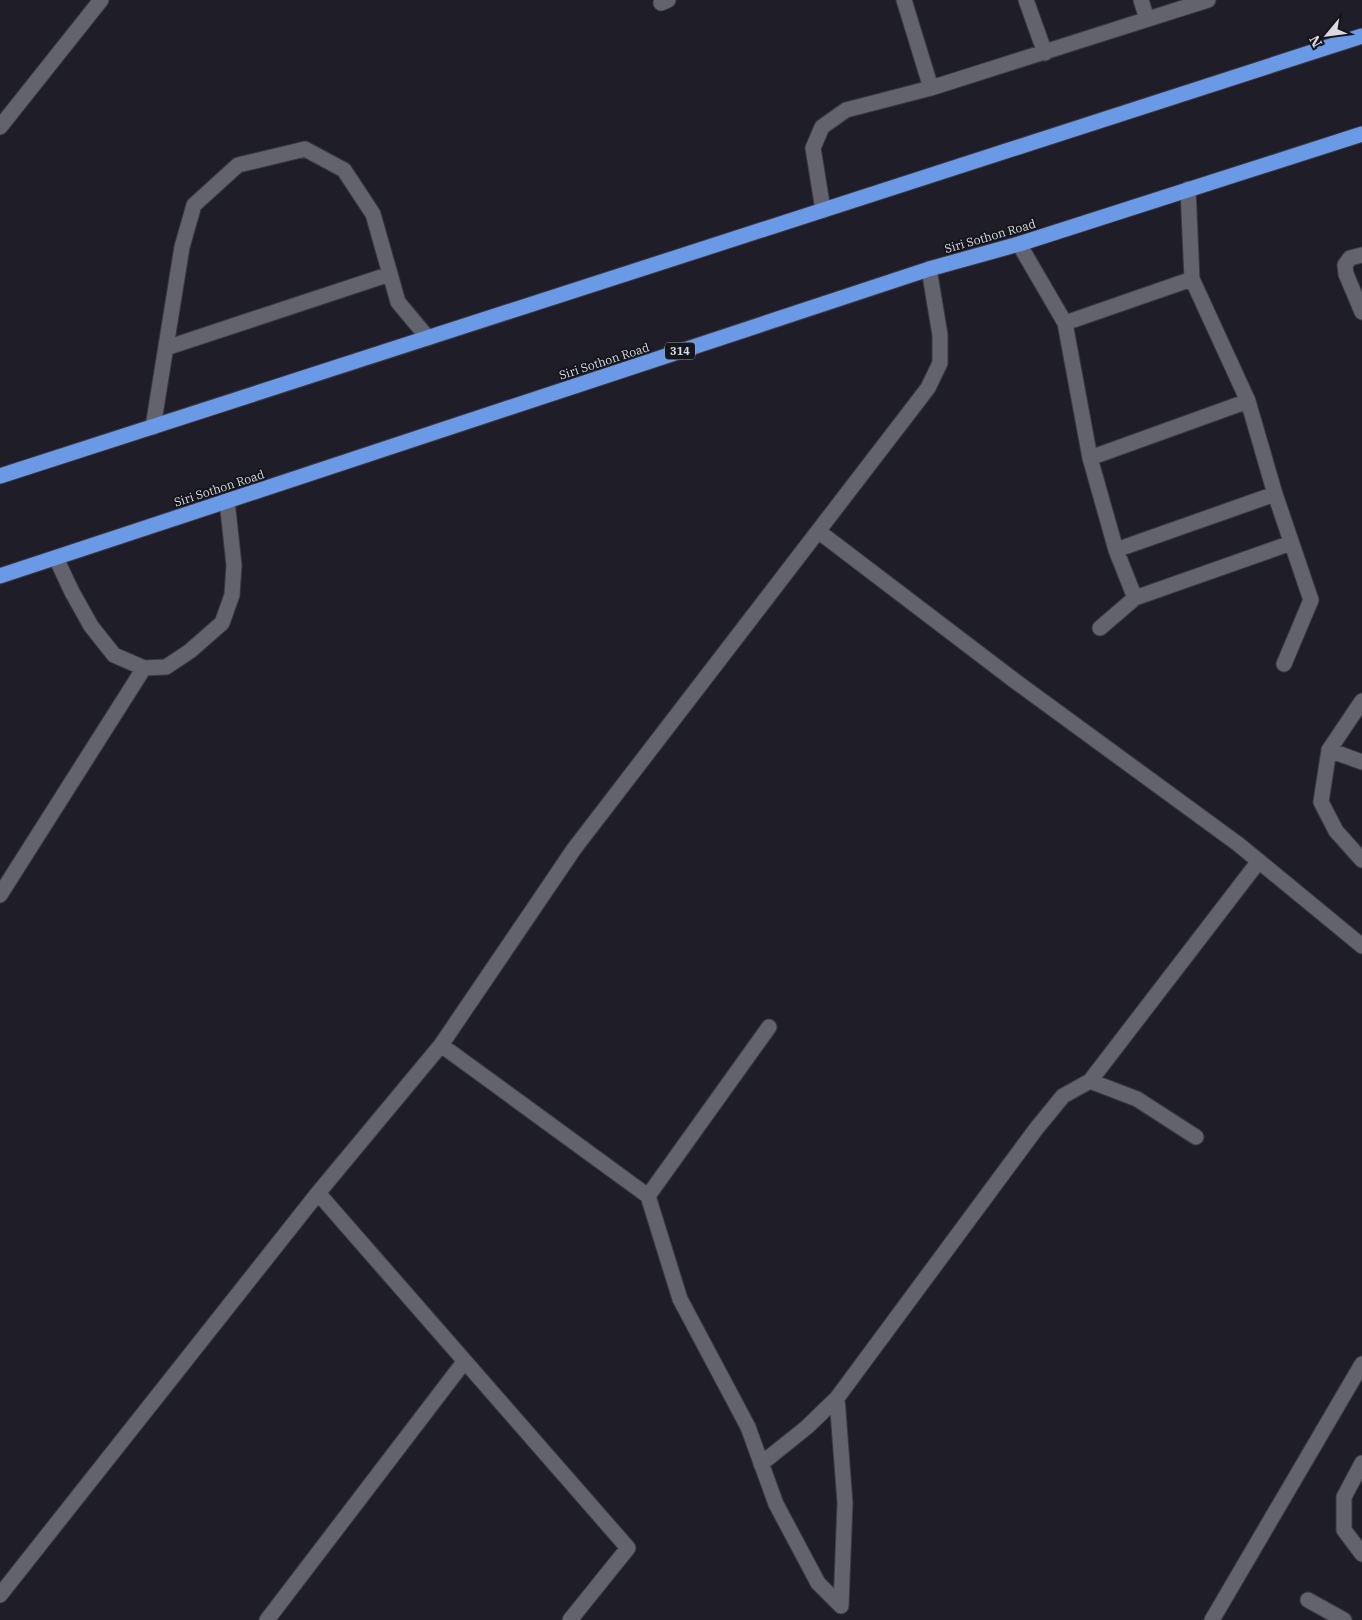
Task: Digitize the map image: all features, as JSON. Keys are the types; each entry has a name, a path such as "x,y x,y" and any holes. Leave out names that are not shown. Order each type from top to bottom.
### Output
{"highway":[{"path":"0,476 1362,36"},
{"name":"Siri Sothon Road","path":"0,576 929,269 1019,244 1362,134"}],"street":[{"path":"0,127 101,0"},
{"path":"904,0 930,88"},
{"path":"1026,0 1044,52"},
{"path":"1141,0 1147,20"},
{"path":"823,210 813,148 822,127 846,110 930,88 1208,0"},
{"path":"153,427 182,247 194,205 238,165 305,149 344,170 373,214 398,302 428,338"},
{"path":"1188,189 1192,279 1248,401 1275,494 1311,600 1284,664"},
{"path":"1019,244 1065,323 1090,458 1116,550 1136,598"},
{"path":"1362,254 1350,258 1345,265 1346,274 1362,312"},
{"path":"0,1595 318,1192 441,1045 574,849 928,388 940,363 940,335 929,269"},
{"path":"166,348 390,274"},
{"path":"1065,323 1192,279"},
{"path":"1090,458 1248,401"},
{"path":"1116,550 1275,494"},
{"path":"56,558 91,626 114,655 144,668 166,667 190,651 222,623 232,595 234,565 227,501"},
{"path":"818,531 1015,681 1238,844 1362,946"},
{"path":"1100,628 1136,598 1291,543"},
{"path":"0,895 144,668"},
{"path":"1362,701 1329,750 1322,802 1336,831 1362,860"},
{"path":"1329,750 1362,762"},
{"path":"761,1464 807,1427 838,1398 1036,1129 1063,1096 1090,1081 1260,862"},
{"path":"648,1196 770,1027"},
{"path":"441,1045 648,1196 680,1299 748,1427 776,1504 818,1583 840,1606 845,1503 838,1398"},
{"path":"1090,1081 1137,1099 1196,1137"},
{"path":"318,1192 464,1362 628,1548 570,1620"},
{"path":"267,1620 464,1362"},
{"path":"1212,1620 1362,1364"},
{"path":"1362,1463 1344,1497 1344,1530 1362,1554"},
{"path":"1308,1600 1344,1620"}]}
